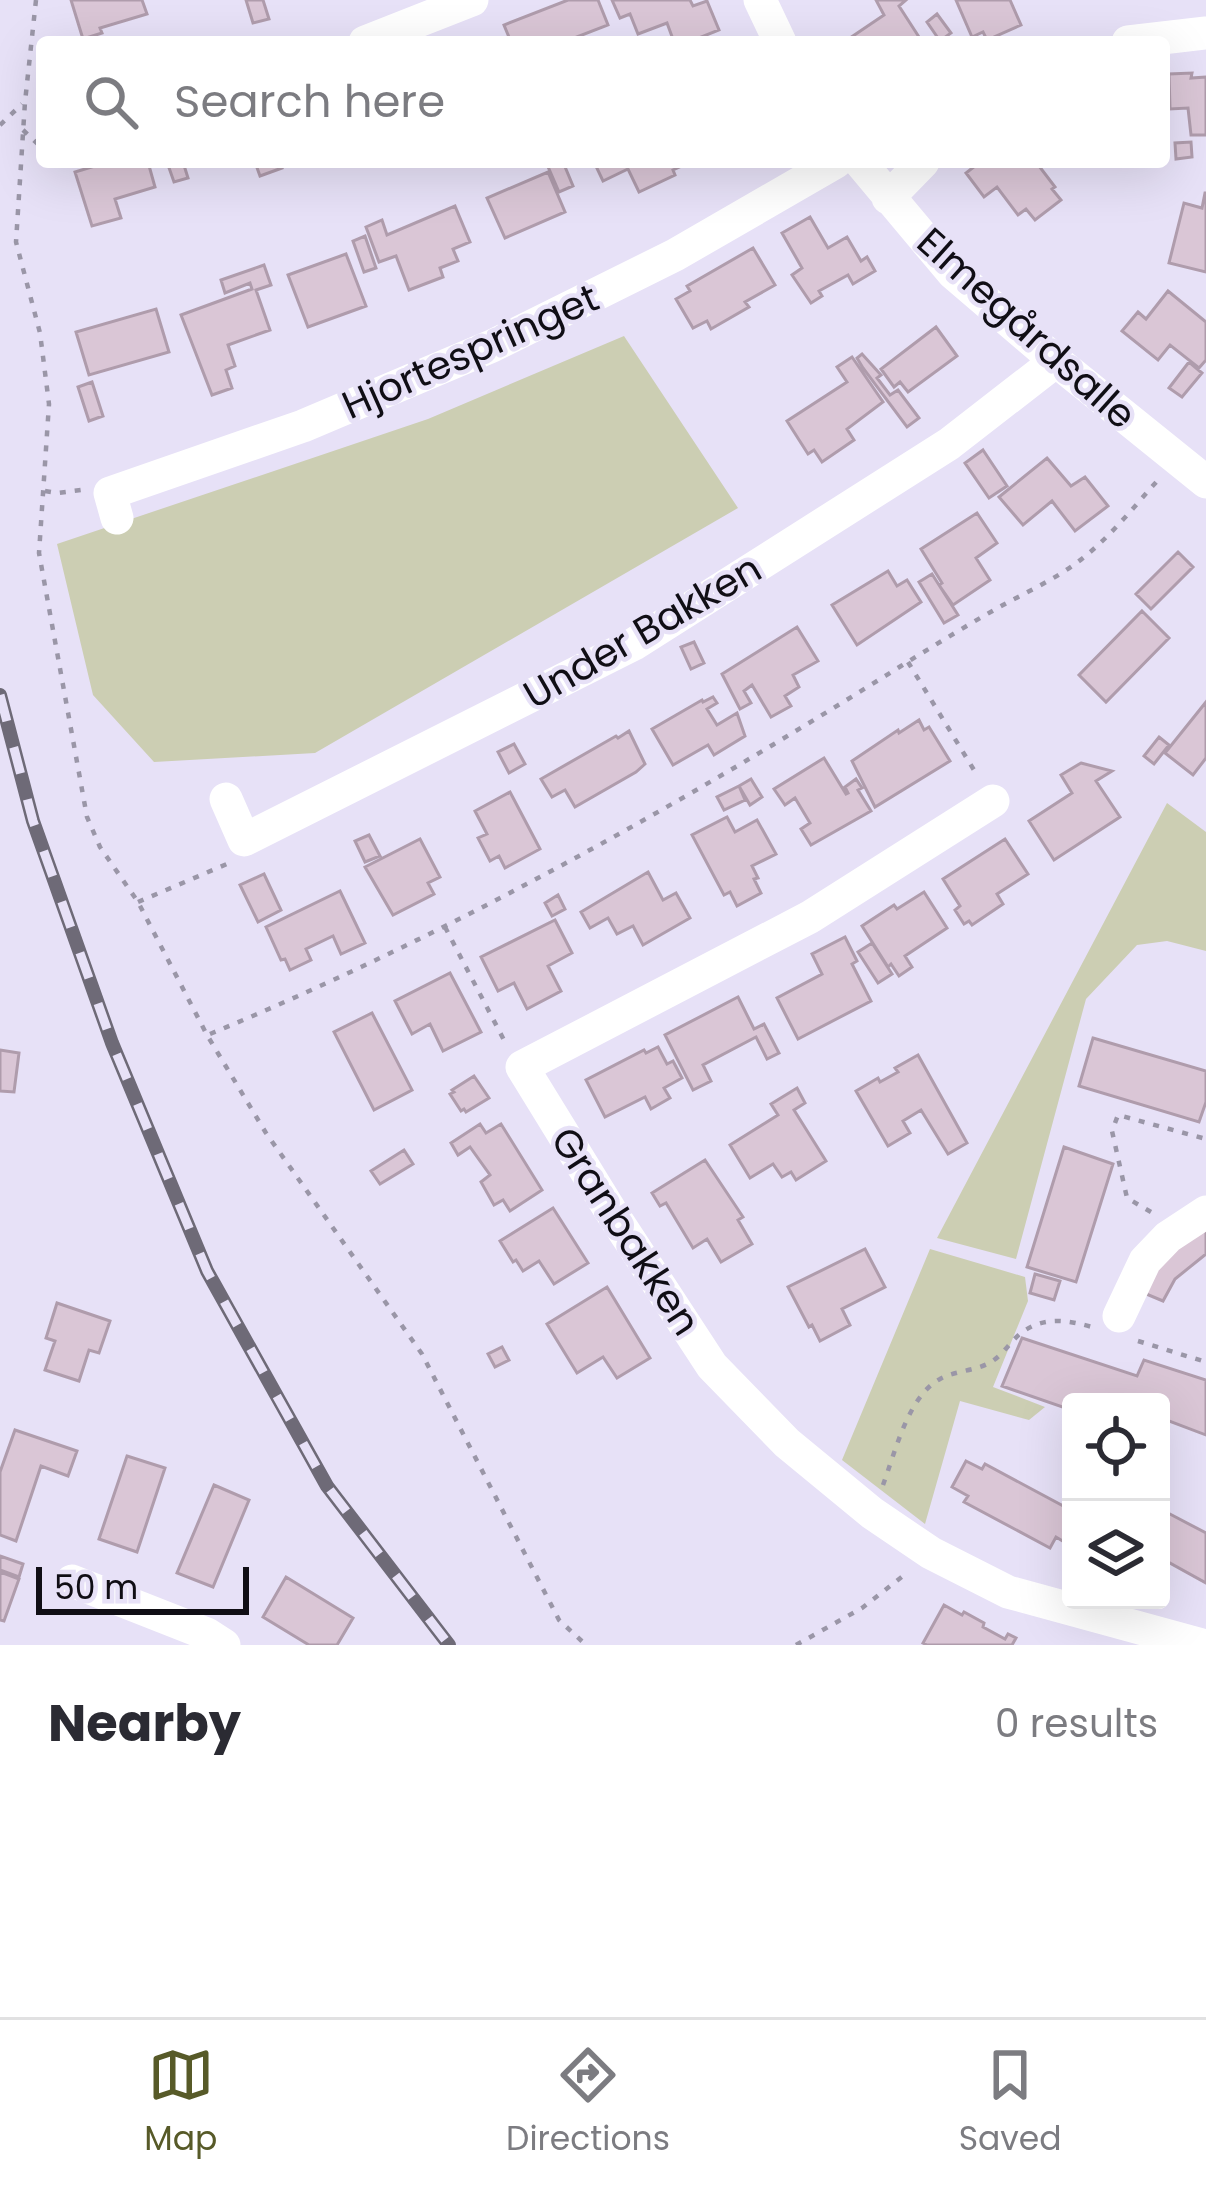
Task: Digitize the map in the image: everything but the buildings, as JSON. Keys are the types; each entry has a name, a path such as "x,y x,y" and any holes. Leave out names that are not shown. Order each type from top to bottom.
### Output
{"street":[{"path":"380,36 472,0"},
{"path":"760,0 777,36"},
{"path":"1170,37 1206,33"},
{"name":"Hjortespringet","path":"114,506 492,346 675,255 826,168"},
{"name":"Elmegårdsalle","path":"865,168 953,273 1206,482"},
{"path":"888,198 916,168"},
{"name":"Under Bakken","path":"244,840 634,644 949,445 1056,361"},
{"path":"226,800 244,840"},
{"name":"Granbakken","path":"993,801 809,917 522,1067 712,1366 787,1443 872,1513 931,1553 1008,1592 1202,1645"},
{"path":"1116,1328 1145,1261 1170,1236 1206,1212"},
{"path":"72,1581 224,1645"}],"path":[{"path":"36,0 16,242 40,333 49,404 39,553 87,817 266,1133 422,1354 559,1620 586,1645"},
{"path":"0,125 25,102"},
{"path":"23,130 36,142"},
{"path":"207,1035 445,927 632,828 782,741 1073,566 1105,539 1178,459"},
{"path":"43,490 90,489 114,506"},
{"path":"908,662 993,801"},
{"path":"138,902 228,863 244,840"},
{"path":"445,927 497,1030"},
{"path":"1170,1236 1150,1209 1127,1198 1112,1131 1118,1115 1206,1138"},
{"path":"872,1513 913,1407 926,1390 941,1378 991,1362 1023,1331 1043,1322 1063,1319 1116,1328 1206,1363"},
{"path":"796,1645 862,1609 931,1553"}],"green space":[{"path":"624,336 738,508 315,753 154,762 93,695 57,544 428,419"},
{"path":"1167,803 1206,832 1206,951 1167,941 1137,945 1086,999 1016,1259 937,1238"},
{"path":"930,1249 1025,1277 1028,1301 993,1387 1045,1407 1029,1420 960,1401 925,1524 842,1460"}],"railway":[{"path":"0,695 33,821 112,1043 207,1271 327,1486 449,1645"}]}
